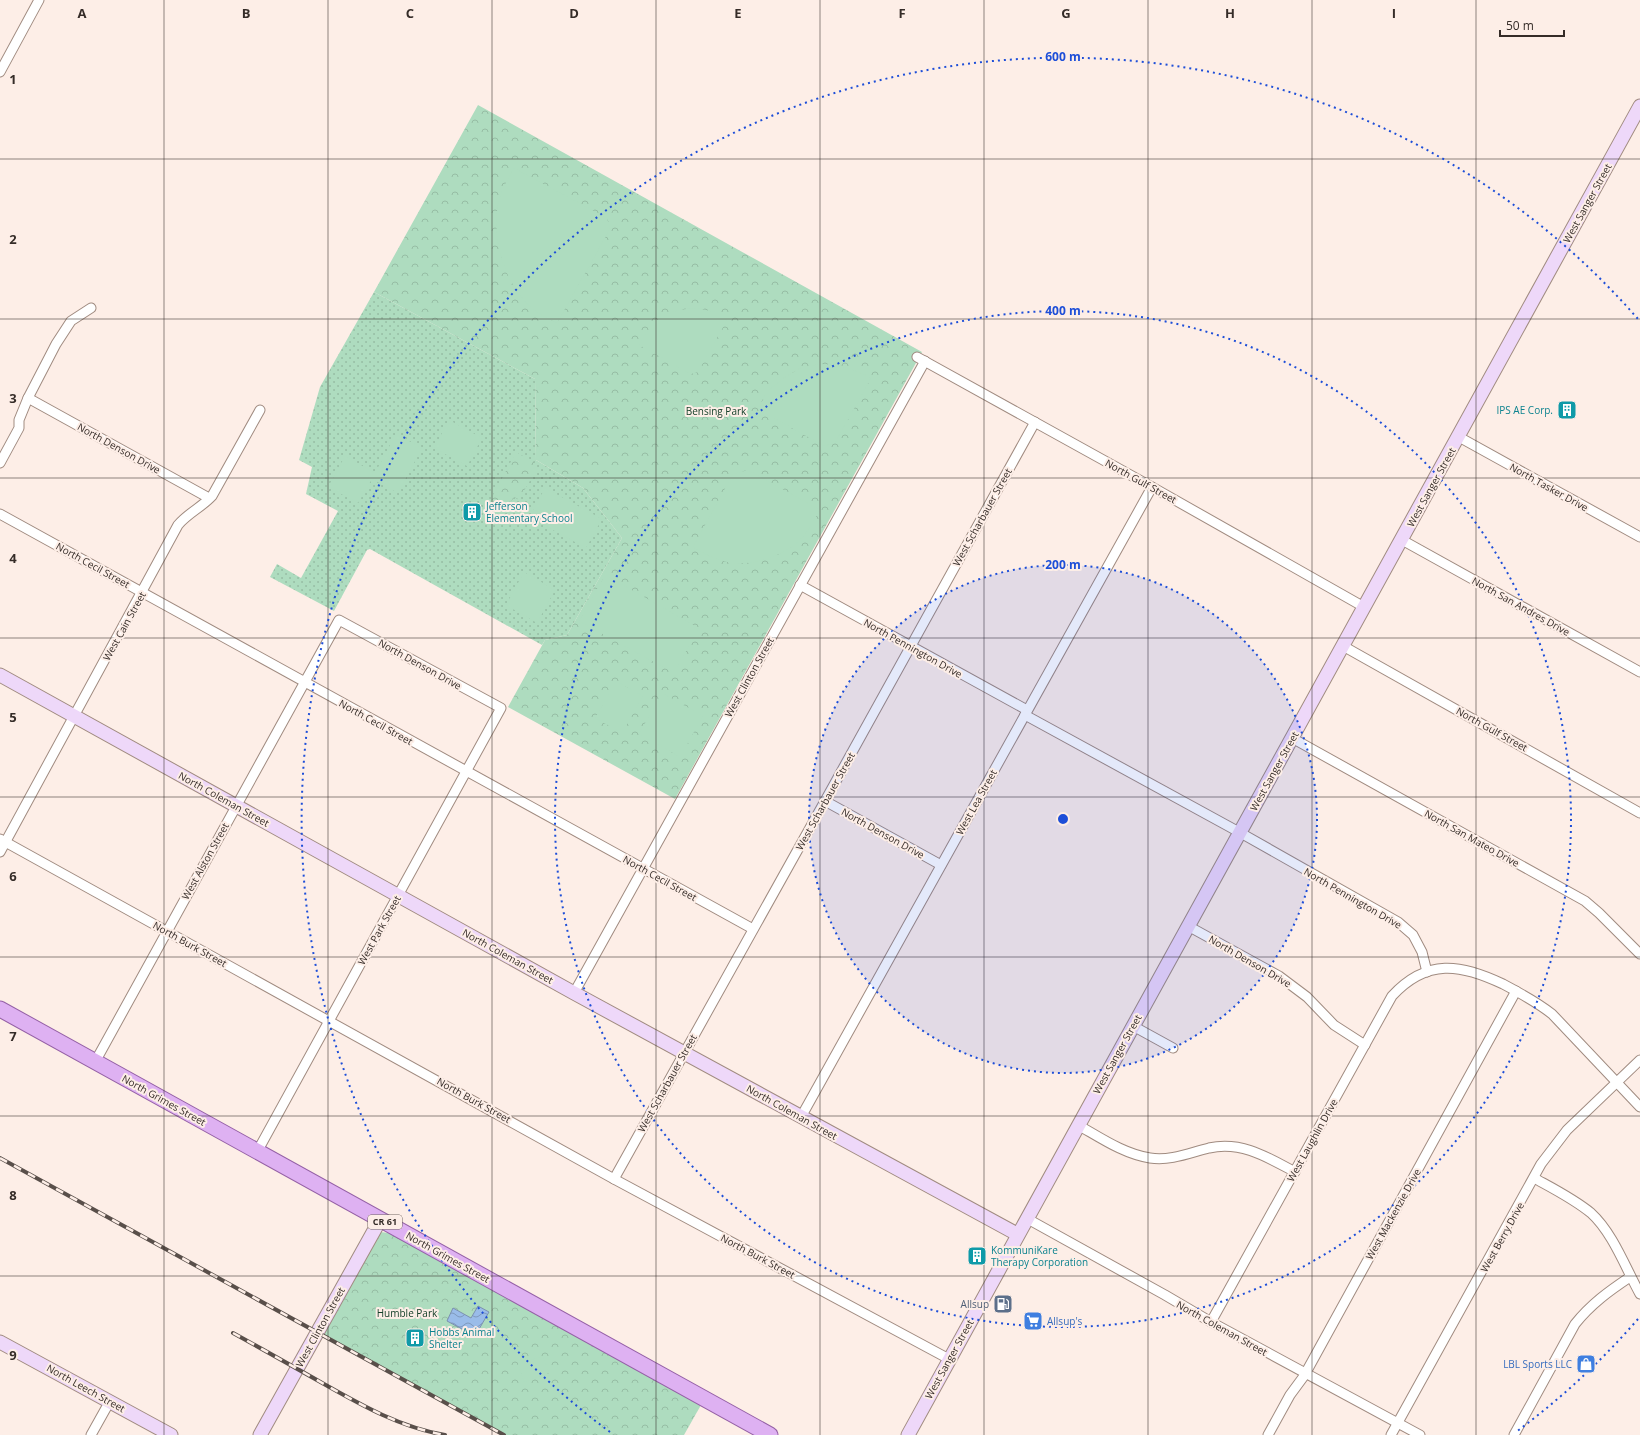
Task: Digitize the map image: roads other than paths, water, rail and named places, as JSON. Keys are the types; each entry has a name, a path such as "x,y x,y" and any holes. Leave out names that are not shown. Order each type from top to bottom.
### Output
{"main road":[{"name":"North Grimes Street","path":"0,1009 770,1435"}],"street":[{"path":"0,72 39,0"},
{"name":"West Sanger Street","path":"908,1435 1017,1234 1459,437 1640,106"},
{"path":"0,463 19,428 19,420 28,398 56,344 71,321 91,308"},
{"name":"North Gulf Street","path":"921,359 1152,486 1364,608"},
{"name":"West Clinton Street","path":"574,993 800,586 921,359"},
{"name":"North Denson Drive","path":"28,398 209,498"},
{"name":"West Cain Street","path":"0,852 3,841 75,716 178,525 185,517 204,505 209,498 260,410"},
{"name":"West Scharbauer Street","path":"614,1178 826,801 1034,422"},
{"name":"North Tasker Drive","path":"1459,437 1640,536"},
{"name":"West Lea Street","path":"801,1117 1152,486"},
{"name":"North Cecil Street","path":"0,514 753,929"},
{"name":"North San Andres Drive","path":"1402,540 1640,672"},
{"name":"North Pennington Drive","path":"800,586 911,646 1398,922 1413,935 1422,952 1427,972"},
{"name":"North Denson Drive","path":"339,620 501,708"},
{"name":"West Alston Street","path":"95,1062 339,620"},
{"name":"North Gulf Street","path":"1343,646 1640,813"},
{"name":"North Coleman Street","path":"0,675 574,993 1017,1234"},
{"name":"West Park Street","path":"257,1152 501,708"},
{"name":"North San Mateo Drive","path":"1292,738 1585,901 1640,954"},
{"name":"North Denson Drive","path":"826,801 941,866"},
{"name":"North Burk Street","path":"3,841 614,1178 949,1359"},
{"name":"North Denson Drive","path":"1188,926 1280,976 1307,997 1334,1025 1364,1045"},
{"path":"1427,972 1442,968 1469,970 1482,974 1537,1002 1552,1014 1640,1108"},
{"name":"West Laughlin Drive","path":"1211,1322 1392,996 1401,986 1427,972"},
{"name":"West Mackenzie Drive","path":"1268,1435 1290,1395 1305,1374 1516,991"},
{"path":"1133,1026 1174,1048"},
{"name":"West Berry Drive","path":"1392,1435 1552,1148 1567,1130 1640,1060"},
{"path":"1078,1125 1136,1155 1155,1159 1171,1159 1209,1148 1223,1146 1237,1147 1259,1153 1295,1172"},
{"path":"1534,1178 1565,1195 1592,1214 1609,1235 1640,1294"},
{"name":"North Coleman Street","path":"1026,1218 1305,1374 1420,1435"},
{"name":"West Clinton Street","path":"260,1435 380,1220"},
{"path":"1514,1435 1579,1319 1590,1306 1604,1294 1630,1277"},
{"name":"North Leech Street","path":"0,1342 171,1435"},
{"path":"92,1435 110,1401"}],"water":[{"path":"478,1306 489,1312 475,1336 447,1321 453,1308 471,1318"}],"railway":[{"path":"0,1158 504,1435"},
{"path":"233,1333 382,1415 413,1427 445,1435"}],"place":[{"name":"IPS AE Corp.","path":"1567,410"},
{"name":"Jefferson Elementary School","path":"472,512"},
{"name":"KommuniKare Therapy Corporation","path":"977,1256"},
{"name":"Allsup","path":"1003,1304"},
{"name":"Allsup's","path":"1033,1321"},
{"name":"Hobbs Animal Shelter","path":"415,1338"},
{"name":"LBL Sports LLC","path":"1586,1364"}],"park label":[{"name":"Bensing Park","path":"716,411"},
{"name":"Humble Park","path":"407,1313"}]}
